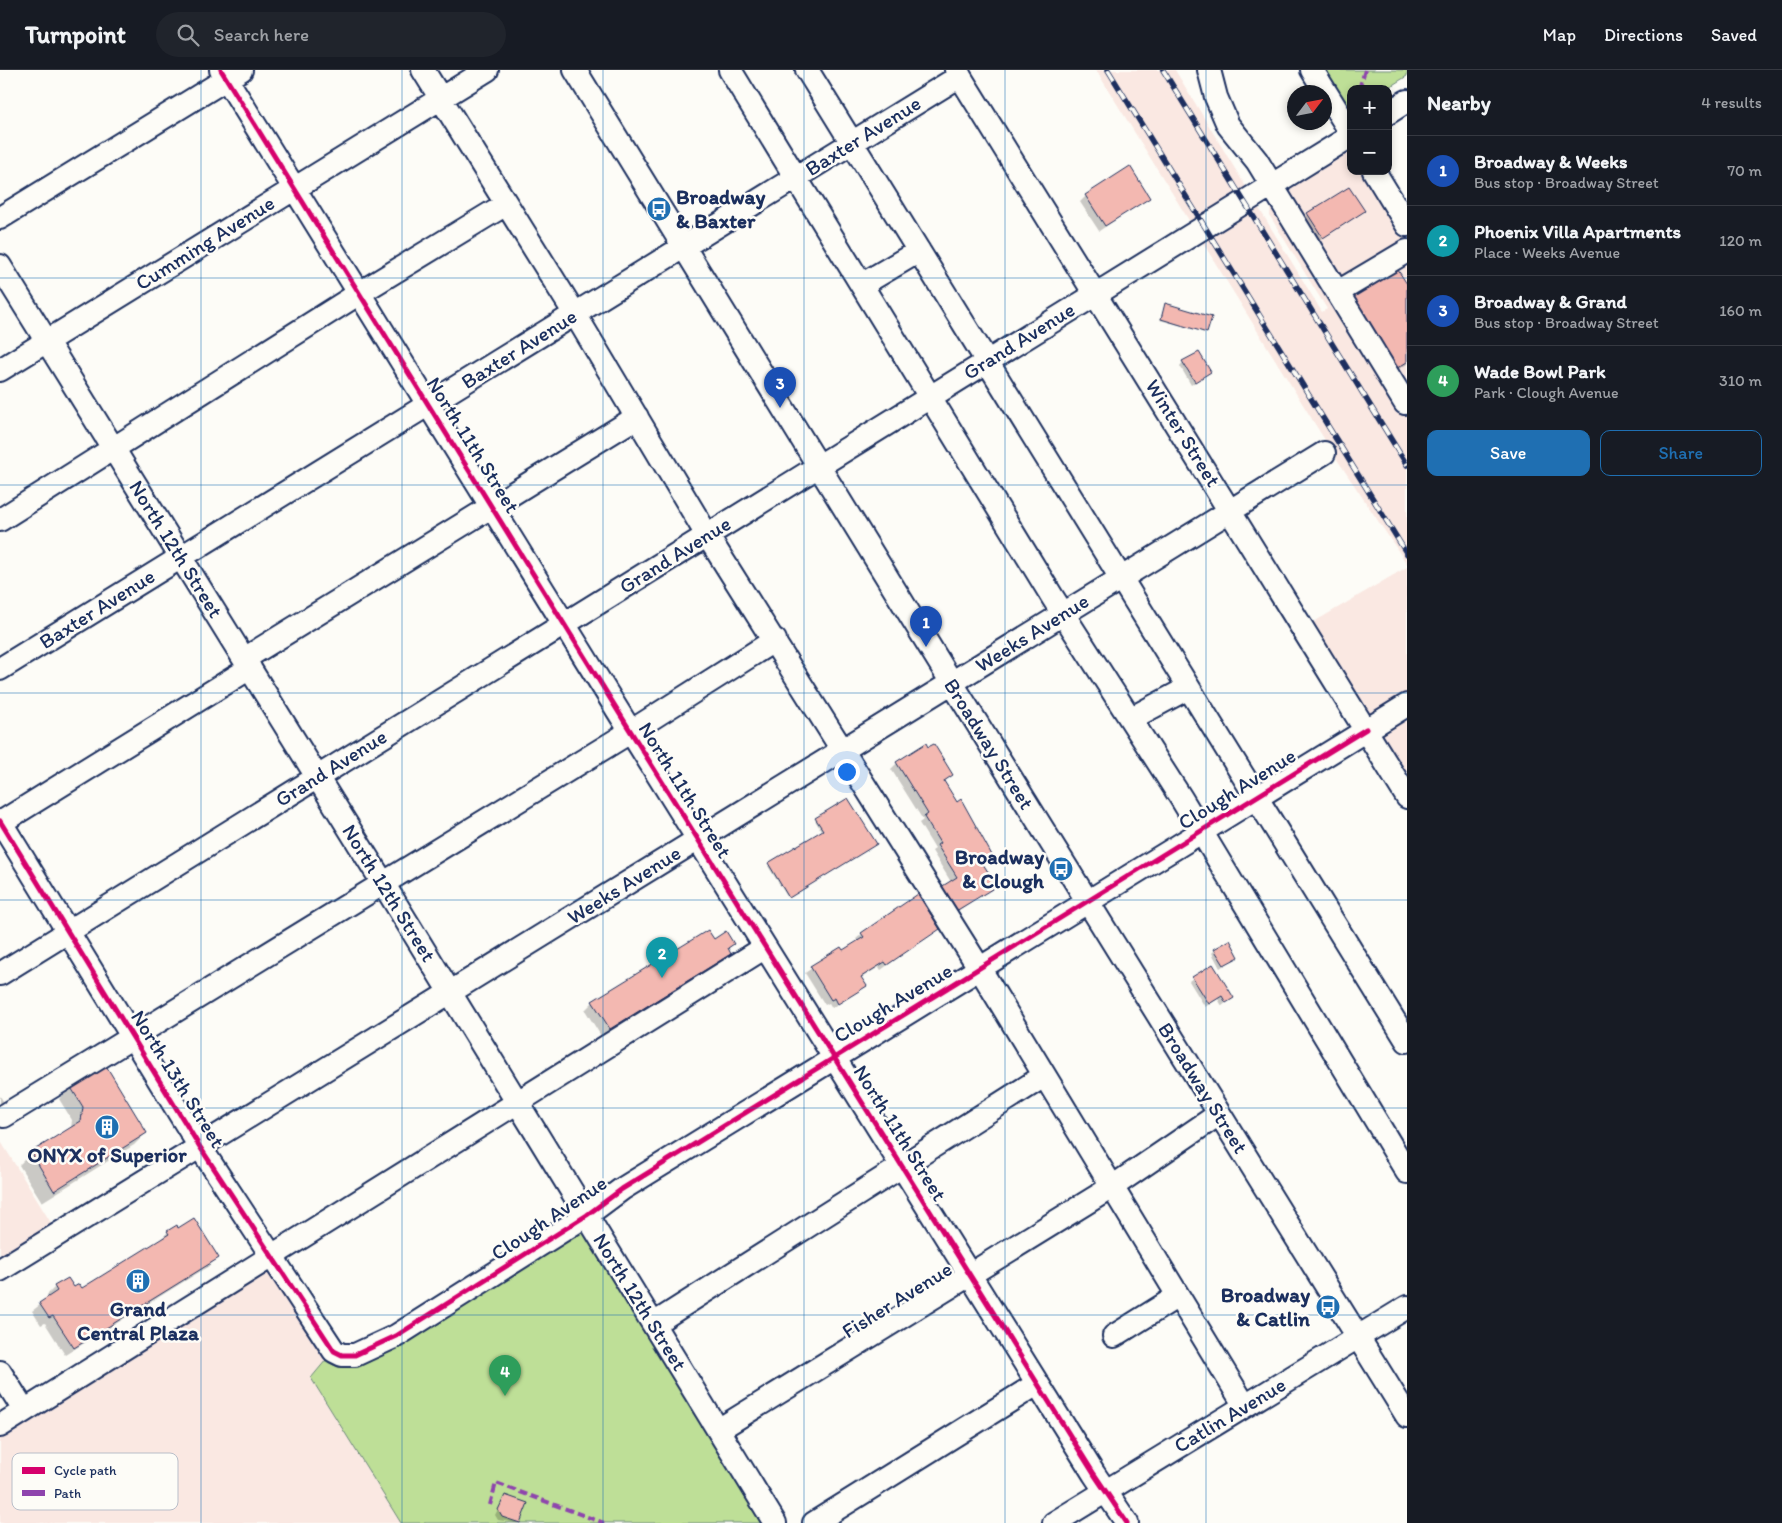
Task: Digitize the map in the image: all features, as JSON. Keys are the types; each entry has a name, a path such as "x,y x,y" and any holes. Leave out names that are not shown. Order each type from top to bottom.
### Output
{"street":[{"path":"423,70 575,314 707,535 775,640 842,751 980,969 1245,1406"},
{"name":"Cumming Avenue","path":"0,370 487,70"},
{"name":"Broadway Street","path":"576,70 952,683 1407,1416"},
{"path":"730,70 1064,614 1132,718 1407,1172"},
{"path":"807,70 1407,1041"},
{"path":"1312,70 1348,130"},
{"path":"1214,72 1216,97 1228,125 1252,153 1338,292 1403,405"},
{"path":"0,218 230,73"},
{"name":"North 11th Street","path":"230,73 292,189 429,404 764,948 1037,1384 1127,1523"},
{"name":"Baxter Avenue","path":"0,668 852,143 958,73"},
{"name":"Winter Street","path":"958,73 1407,797"},
{"path":"1392,111 1407,102"},
{"name":"Grand Avenue","path":"0,974 316,776 1347,138"},
{"path":"1376,175 1407,225"},
{"path":"0,520 114,450 358,294 506,204"},
{"path":"863,284 919,250"},
{"path":"1338,292 1407,251"},
{"name":"North 12th Street","path":"0,266 383,883 775,1523"},
{"path":"0,822 492,506 637,417"},
{"name":"Weeks Avenue","path":"0,1270 1324,453"},
{"path":"4,1116 630,732 775,640"},
{"path":"1132,718 1188,688"},
{"name":"Clough Avenue","path":"334,1351 342,1355 354,1355 396,1336 587,1215 622,1189 1088,903 1256,796 1407,705"},
{"name":"North 13th Street","path":"0,822 200,1147 334,1351"},
{"path":"0,1426 764,948"},
{"path":"654,1324 901,1165 1044,1076"},
{"name":"Fisher Avenue","path":"718,1430 969,1274 1112,1188 1219,1114"},
{"path":"1114,1336 1178,1296"},
{"name":"Catlin Avenue","path":"1054,1523 1407,1307"},
{"path":"0,1372 24,1410"},
{"path":"814,1523 1037,1384"}],"shaded area":[{"path":"1096,70 1175,70 1322,312 1327,309 1270,216 1272,185 1347,138 1347,175 1376,175 1407,225 1407,564 1336,458"},
{"path":"1407,567 1407,797 1302,629"},
{"path":"0,1140 53,1226 0,1258"},
{"path":"263,1269 272,1272 326,1360 311,1378 401,1523 0,1523 0,1431"}],"green space":[{"path":"1322,70 1407,70 1407,76 1392,85 1347,85 1347,106"},
{"path":"578,1232 587,1235 766,1523 401,1523 311,1378 326,1360 337,1366 356,1363"}],"building":[{"path":"1130,166 1150,198 1105,226 1085,195"},
{"path":"1349,187 1365,211 1323,238 1307,213"},
{"path":"1396,267 1407,284 1407,362 1394,370 1348,297"},
{"path":"1165,303 1212,317 1207,333 1161,319"},
{"path":"1199,352 1211,372 1195,382 1182,361"},
{"path":"926,743 928,747 934,744 953,775 944,781 957,802 961,799 993,857 983,864 997,886 956,911 941,887 957,877 937,845 940,843 924,817 928,814 896,762"},
{"path":"848,798 877,844 789,898 768,863 823,830 815,818"},
{"path":"918,894 940,929 887,965 885,962 861,977 867,986 838,1004 835,998 831,1000 810,966 841,947 843,950 864,937 861,933"},
{"path":"708,930 714,939 726,931 734,944 728,948 731,954 610,1029 592,1001"},
{"path":"1230,940 1239,957 1224,965 1214,949"},
{"path":"1213,964 1234,998 1226,1003 1222,996 1209,1004 1192,977"},
{"name":"ONYX of Superior","path":"105,1064 147,1133 54,1191 31,1152 81,1121 83,1107 70,1086"},
{"name":"Grand Central Plaza","path":"194,1218 219,1258 74,1348 53,1316 49,1318 39,1303 57,1291 54,1286 68,1278 74,1287 79,1284 82,1288 169,1234 167,1231 177,1225 178,1228"},
{"path":"505,1495 528,1503 520,1523 502,1517 498,1510"}],"railway":[{"path":"1108,70 1407,554"},
{"path":"1163,70 1407,465"}],"marked path":[{"path":"1360,85 1365,70"},
{"path":"490,1505 496,1483 604,1523"}],"cycle path":[{"path":"221,70 438,422 1094,1474 1127,1523"},
{"path":"0,821 200,1147 334,1351 342,1355 355,1355 396,1336 587,1215 622,1189 1366,729"}],"place":[{"name":"Broadway & Baxter","path":"659,209"},
{"name":"Broadway & Grand","path":"780,408"},
{"name":"Broadway & Weeks","path":"926,647"},
{"name":"Broadway & Clough","path":"1061,869"},
{"name":"Phoenix Villa Apartments","path":"662,978"},
{"name":"ONYX of Superior","path":"107,1127"},
{"name":"Grand Central Plaza","path":"138,1281"},
{"name":"Broadway & Catlin","path":"1328,1307"},
{"name":"Wade Bowl Park","path":"505,1396"}]}
